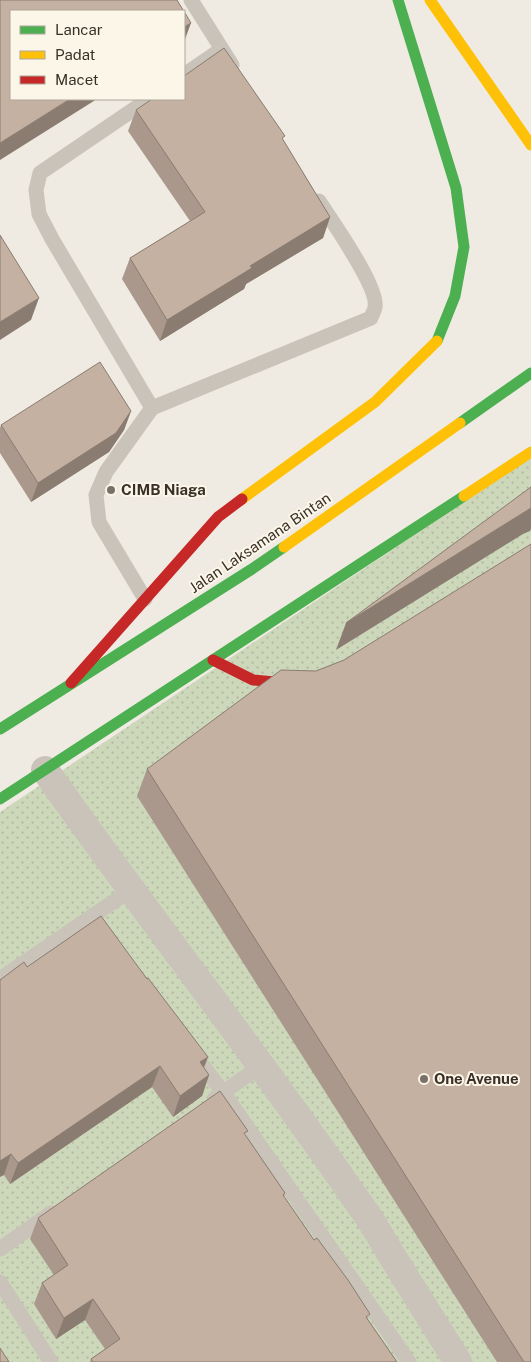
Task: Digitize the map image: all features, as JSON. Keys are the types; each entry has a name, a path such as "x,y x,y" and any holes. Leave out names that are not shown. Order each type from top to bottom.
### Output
{"main road":[{"path":"71,683 218,517 375,402 436,342 456,296 464,247 456,188 398,0"},
{"path":"430,0 531,145"},
{"name":"Jalan Laksamana Bintan","path":"0,729 252,569 531,373"},
{"path":"0,799 531,452"},
{"path":"213,660 253,680 306,682 314,679"}],"street":[{"path":"45,770 105,856 132,889 361,1206 458,1362"}],"lane":[{"path":"191,0 238,74"},
{"path":"185,74 222,49"},
{"path":"147,100 40,173 36,190 39,214 52,239 152,408"},
{"path":"145,599 98,522 96,495 106,472 152,408 371,318 376,306 374,294 354,257 312,190"},
{"path":"0,978 132,889"},
{"path":"90,918 101,932"},
{"path":"182,1038 223,1092 409,1362"},
{"path":"207,1104 261,1066"},
{"path":"0,1250 64,1204"},
{"path":"0,1282 51,1362"}],"green space":[{"path":"531,457 531,1362 0,1362 0,812"}],"building":[{"path":"0,0 177,0 183,10 10,10 10,100 68,100 0,143"},
{"path":"185,13 191,23 185,26"},
{"path":"224,48 285,136 282,138 330,217 167,320 130,258 205,212 136,110 151,100 185,100 185,75"},
{"path":"0,235 39,298 0,322"},
{"path":"100,362 131,411 116,433 38,483 1,425"},
{"path":"531,487 531,508 346,623"},
{"name":"One Avenue","path":"531,544 531,1362 524,1362 147,769 281,670 316,671 344,660"},
{"path":"101,916 208,1057 200,1062 209,1075 180,1096 160,1066 18,1163 11,1154 0,1161 0,980 24,962 27,967"},
{"path":"220,1091 248,1131 244,1133 285,1193 283,1195 314,1240 317,1238 348,1280 370,1314 366,1317 397,1362 93,1362 91,1359 120,1339 93,1299 64,1318 42,1283 68,1265 38,1218"},
{"path":"0,1348 9,1362 0,1362"}],"traffic: fast":[{"path":"398,0 456,188 464,247 455,296 437,341"},
{"path":"460,423 531,373"},
{"path":"0,799 464,496"},
{"path":"0,729 284,547"}],"traffic: slow":[{"path":"430,0 531,145"},
{"path":"242,499 375,402 437,341"},
{"path":"284,547 460,423"},
{"path":"464,496 531,452"}],"traffic: jam":[{"path":"71,683 218,517 242,499"},
{"path":"213,660 253,680 304,682"}],"place":[{"name":"CIMB Niaga","path":"111,490"},
{"name":"One Avenue","path":"424,1079"}]}
